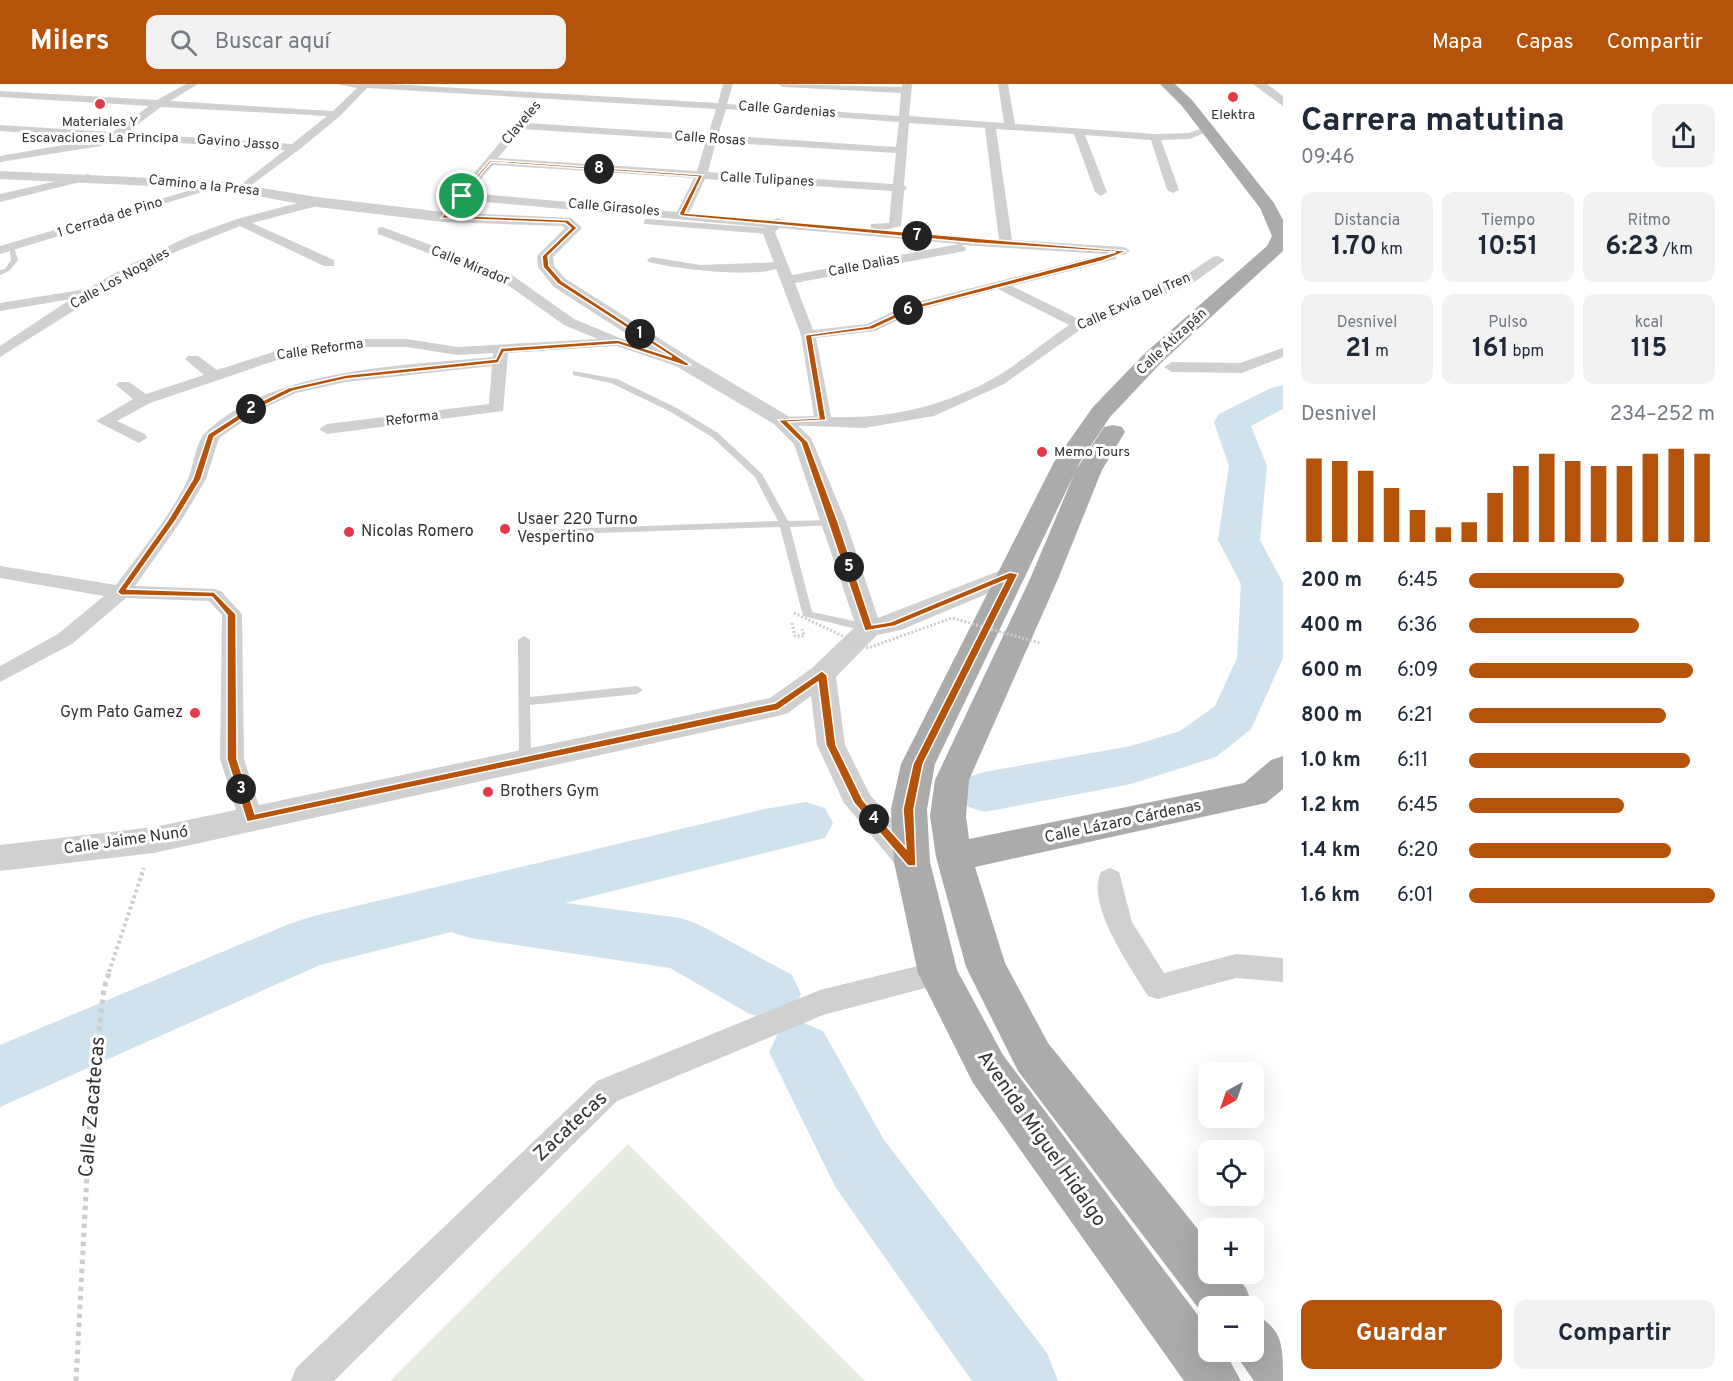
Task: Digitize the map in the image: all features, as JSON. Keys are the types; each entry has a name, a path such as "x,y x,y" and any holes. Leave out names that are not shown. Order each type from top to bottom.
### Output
{"main road":[{"path":"1167,84 1215,129 1283,202"},
{"path":"1180,84 1215,129"},
{"name":"Calle Atizapán","path":"1029,576 1067,462 1101,412 1153,358 1275,249 1281,236 1269,207 1215,129"},
{"name":"Calle Atizapán","path":"1029,576 1121,420 1172,367 1283,265"},
{"path":"1029,576 952,780 948,816 954,857 986,967 1033,1057 1222,1296"},
{"name":"Avenida Miguel Hidalgo","path":"1029,576 918,764 909,809 912,862 938,973 988,1069 1215,1381"},
{"name":"Calle Lázaro Cárdenas","path":"954,857 1254,794 1283,769"}],"street":[{"path":"0,94 17,84"},
{"path":"0,159 101,143 116,135 158,104 193,84"},
{"name":"Calle Gardenias","path":"341,84 544,98 720,106 1155,137 1190,136 1215,129"},
{"name":"Claveles","path":"443,217 544,98 553,84"},
{"path":"682,214 701,176 728,84"},
{"path":"783,84 907,87 900,150 900,188 896,226 892,228 809,222 800,224"},
{"path":"1003,84 1010,126"},
{"path":"1260,84 1283,102"},
{"path":"243,188 336,114 365,85"},
{"path":"0,94 336,114"},
{"path":"157,138 201,106"},
{"path":"990,125 1006,244"},
{"name":"Calle Rosas","path":"520,126 713,140 900,150"},
{"name":"Gavino Jasso","path":"0,128 296,147"},
{"path":"1078,131 1101,192"},
{"path":"1155,137 1173,190"},
{"name":"Calle Tulipanes","path":"490,161 900,188"},
{"name":"Camino a la Presa","path":"0,175 88,177 219,185 317,202 443,217"},
{"path":"0,198 88,177"},
{"name":"1 Cerrada de Pino","path":"6,249 219,185"},
{"name":"Calle Girasoles","path":"462,196 682,214 773,226 800,224 975,242 1124,251 1100,260 997,284"},
{"name":"Calle Los Nogales","path":"0,353 92,292 157,255 260,215 317,202"},
{"path":"443,217 566,221 574,228 545,256 546,267 560,283 688,365 782,420 804,442 834,522 868,628 892,624 1029,576"},
{"path":"242,222 329,263"},
{"path":"647,222 773,226 781,265 808,335 823,420"},
{"name":"Calle Mirador","path":"382,231 507,278 569,322 618,342"},
{"name":"Calle Dalias","path":"788,280 960,248 975,242"},
{"path":"652,260 676,267 711,270 781,265"},
{"name":"Calle Exvía Del Tren","path":"782,420 864,423 928,413 999,381 1079,324 1188,280 1218,260"},
{"path":"808,335 870,328 914,307 997,284 1079,324"},
{"path":"0,307 92,292"},
{"path":"351,323 351,343"},
{"name":"Calle Reforma","path":"0,675 65,639 121,592 172,520 197,479 211,436 252,408 291,390 346,377 500,355 618,342 688,365"},
{"name":"Calle Reforma","path":"139,438 104,421 144,400 283,353 351,343 407,343 500,355"},
{"path":"1172,367 1242,368 1283,352"},
{"name":"Reforma","path":"327,429 497,408 500,355"},
{"path":"193,359 214,375"},
{"path":"124,385 144,400"},
{"path":"0,572 121,592 214,595 232,614 232,759 251,819"},
{"name":"Calle Jaime Nunó","path":"0,858 154,840 778,706 822,675 868,628"},
{"path":"822,675 831,745 859,803 912,862"},
{"path":"1110,879 1119,925 1158,987 1236,966 1283,970"},
{"name":"Zacatecas","path":"309,1381 607,1090 820,1003 938,973"}],"lane":[{"path":"0,273 7,270 15,260 6,249"},
{"path":"576,373 614,381 672,409 716,435 759,476 784,523 807,614 868,628"},
{"path":"539,533 834,522"},
{"path":"524,640 525,760"},
{"path":"524,702 637,690"}],"path":[{"path":"794,614 868,648 952,618 1040,643"},
{"name":"Calle Zacatecas","path":"76,1381 91,1099 104,988 154,840"}],"shaded area":[{"path":"628,1144 865,1381 390,1381"}],"waterway":[{"path":"984,792 1131,765 1198,744 1234,717 1260,658 1262,584 1239,540 1248,466 1232,422 1283,395"},
{"path":"0,1076 310,942 765,830 806,823"},
{"path":"470,914 681,944 770,994"},
{"path":"801,1052 860,1164 1019,1381"}],"place":[{"name":"Elektra","path":"1233,97"},
{"name":"Materiales Y Escavaciones La Principa","path":"100,104"},
{"name":"Memo Tours","path":"1042,452"},
{"name":"Usaer 220 Turno Vespertino","path":"505,529"},
{"name":"Nicolas Romero","path":"349,532"},
{"name":"Gym Pato Gamez","path":"195,713"},
{"name":"Brothers Gym","path":"488,792"}],"route":[{"path":"490,161 701,176 682,214 975,242 1124,251 1100,260 997,284 914,307 870,328 808,335 823,420 782,420 804,442 834,522 868,628 892,624 1013,574 918,764 909,809 912,862 859,803 831,745 822,675 778,706 251,819 232,759 232,614 214,595 121,592 172,520 197,479 211,436 252,408 291,390 346,377 498,361 501,350 618,342 688,365 560,283 546,267 545,256 574,228 566,221 443,217 462,196 490,161"}]}
